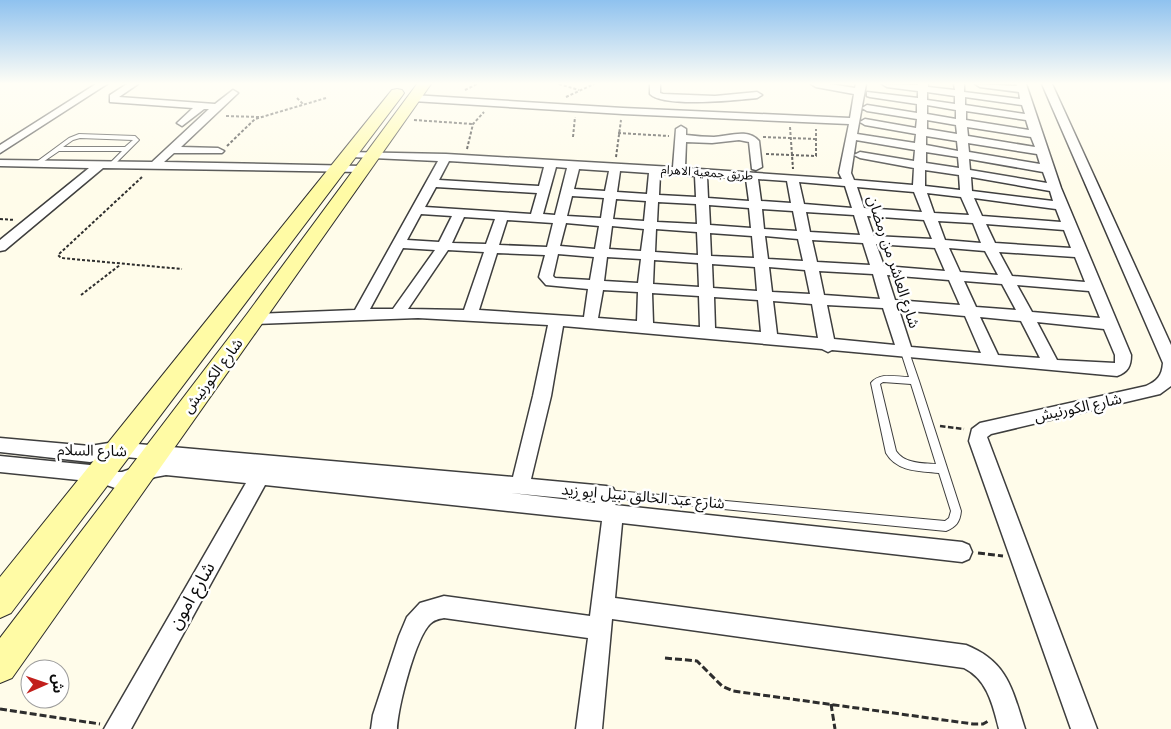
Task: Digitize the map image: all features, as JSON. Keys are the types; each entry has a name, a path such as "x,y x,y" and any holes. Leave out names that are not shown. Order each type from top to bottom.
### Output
{"main road":[{"name":"شارع الكورنيش","path":"0,602 119,450 391,118"},
{"name":"شارع الكورنيش","path":"0,666 255,319 356,161 398,118"}],"street":[{"path":"0,141 36,118"},
{"path":"0,150 49,118"},
{"path":"182,123 188,118"},
{"path":"155,165 206,118"},
{"path":"778,118 859,122 1042,152"},
{"name":"شارع العاشر من رمضان","path":"860,118 845,172 850,182 906,352"},
{"name":"شارع العاشر من رمضان","path":"859,122 861,118"},
{"path":"922,118 920,189 940,244 992,360"},
{"path":"935,118 1035,134"},
{"path":"961,118 966,194 976,220 1006,280 1052,365"},
{"path":"255,319 360,314 470,315 1117,370 1121,368 1124,361 1069,226 1030,118"},
{"name":"شارع الكورنيش","path":"1061,118 1170,363 1171,373 1167,382 1149,392 986,428 978,434 978,441 1084,729"},
{"path":"679,171 681,135 714,140 727,137 751,139 754,141 755,205 770,340"},
{"path":"856,137 1048,169"},
{"name":"شارع العاشر من رمضان","path":"850,182 857,175 860,155 856,137"},
{"path":"171,150 218,151"},
{"path":"860,155 1055,188"},
{"path":"360,314 446,157"},
{"name":"طريق جمعية الاهرام","path":"356,161 446,157 655,170 701,172 754,171 1062,206"},
{"path":"0,163 155,165 356,161"},
{"path":"536,218 551,163"},
{"path":"0,248 106,164"},
{"path":"574,164 546,277 548,280 596,286 890,304 1110,324"},
{"path":"590,324 615,167"},
{"path":"644,329 647,256 655,170"},
{"path":"701,172 708,334"},
{"path":"793,174 797,207 828,346"},
{"path":"432,182 544,190"},
{"path":"567,192 1069,226"},
{"path":"417,210 1080,253"},
{"path":"397,314 444,246 460,213"},
{"path":"470,315 502,216"},
{"path":"398,244 553,250 705,259 879,270 1094,287"},
{"path":"520,486 542,396 556,321"},
{"name":"شارع السلام","path":"0,445 90,454 119,450 148,463"},
{"name":"شارع السلام","path":"0,464 100,474 116,480 124,480 148,463"},
{"name":"شارع عبد الخالق نبيل ابو زيد","path":"148,463 158,467 264,470 450,487 969,552"},
{"name":"شارع امون","path":"118,728 264,470"},
{"name":"شارع عبد الخالق نبيل ابو زيد","path":"450,487 520,486 608,507"},
{"path":"589,729 602,618 608,507"},
{"path":"384,729 385,716 416,622 428,611 444,607 602,618 966,656 980,663 992,675 1012,729"}],"lane":[{"path":"38,163 71,139 83,135 135,138 126,149 106,164"},
{"path":"58,149 126,149"},
{"name":"شارع عبد الخالق نبيل ابو زيد","path":"608,507 946,526 955,520 956,511 906,352"},
{"path":"915,381 882,379 874,383 891,453 896,460 905,464 943,469"}],"path":[{"path":"218,151 224,149 253,121 260,118"},
{"path":"398,118 473,124 466,158"},
{"path":"573,137 574,118"},
{"path":"790,125 793,174"},
{"path":"755,153 816,156 816,127"},
{"path":"615,167 618,133 681,135"},
{"path":"751,139 761,136 816,139"},
{"path":"155,165 58,255 62,258 182,269"},
{"path":"81,295 121,264"},
{"path":"936,426 960,428"},
{"path":"969,552 998,555"},
{"path":"665,658 699,662 721,686 728,690 978,724 988,722 1004,704"},
{"path":"831,704 835,729"},
{"path":"0,709 118,728"}]}
